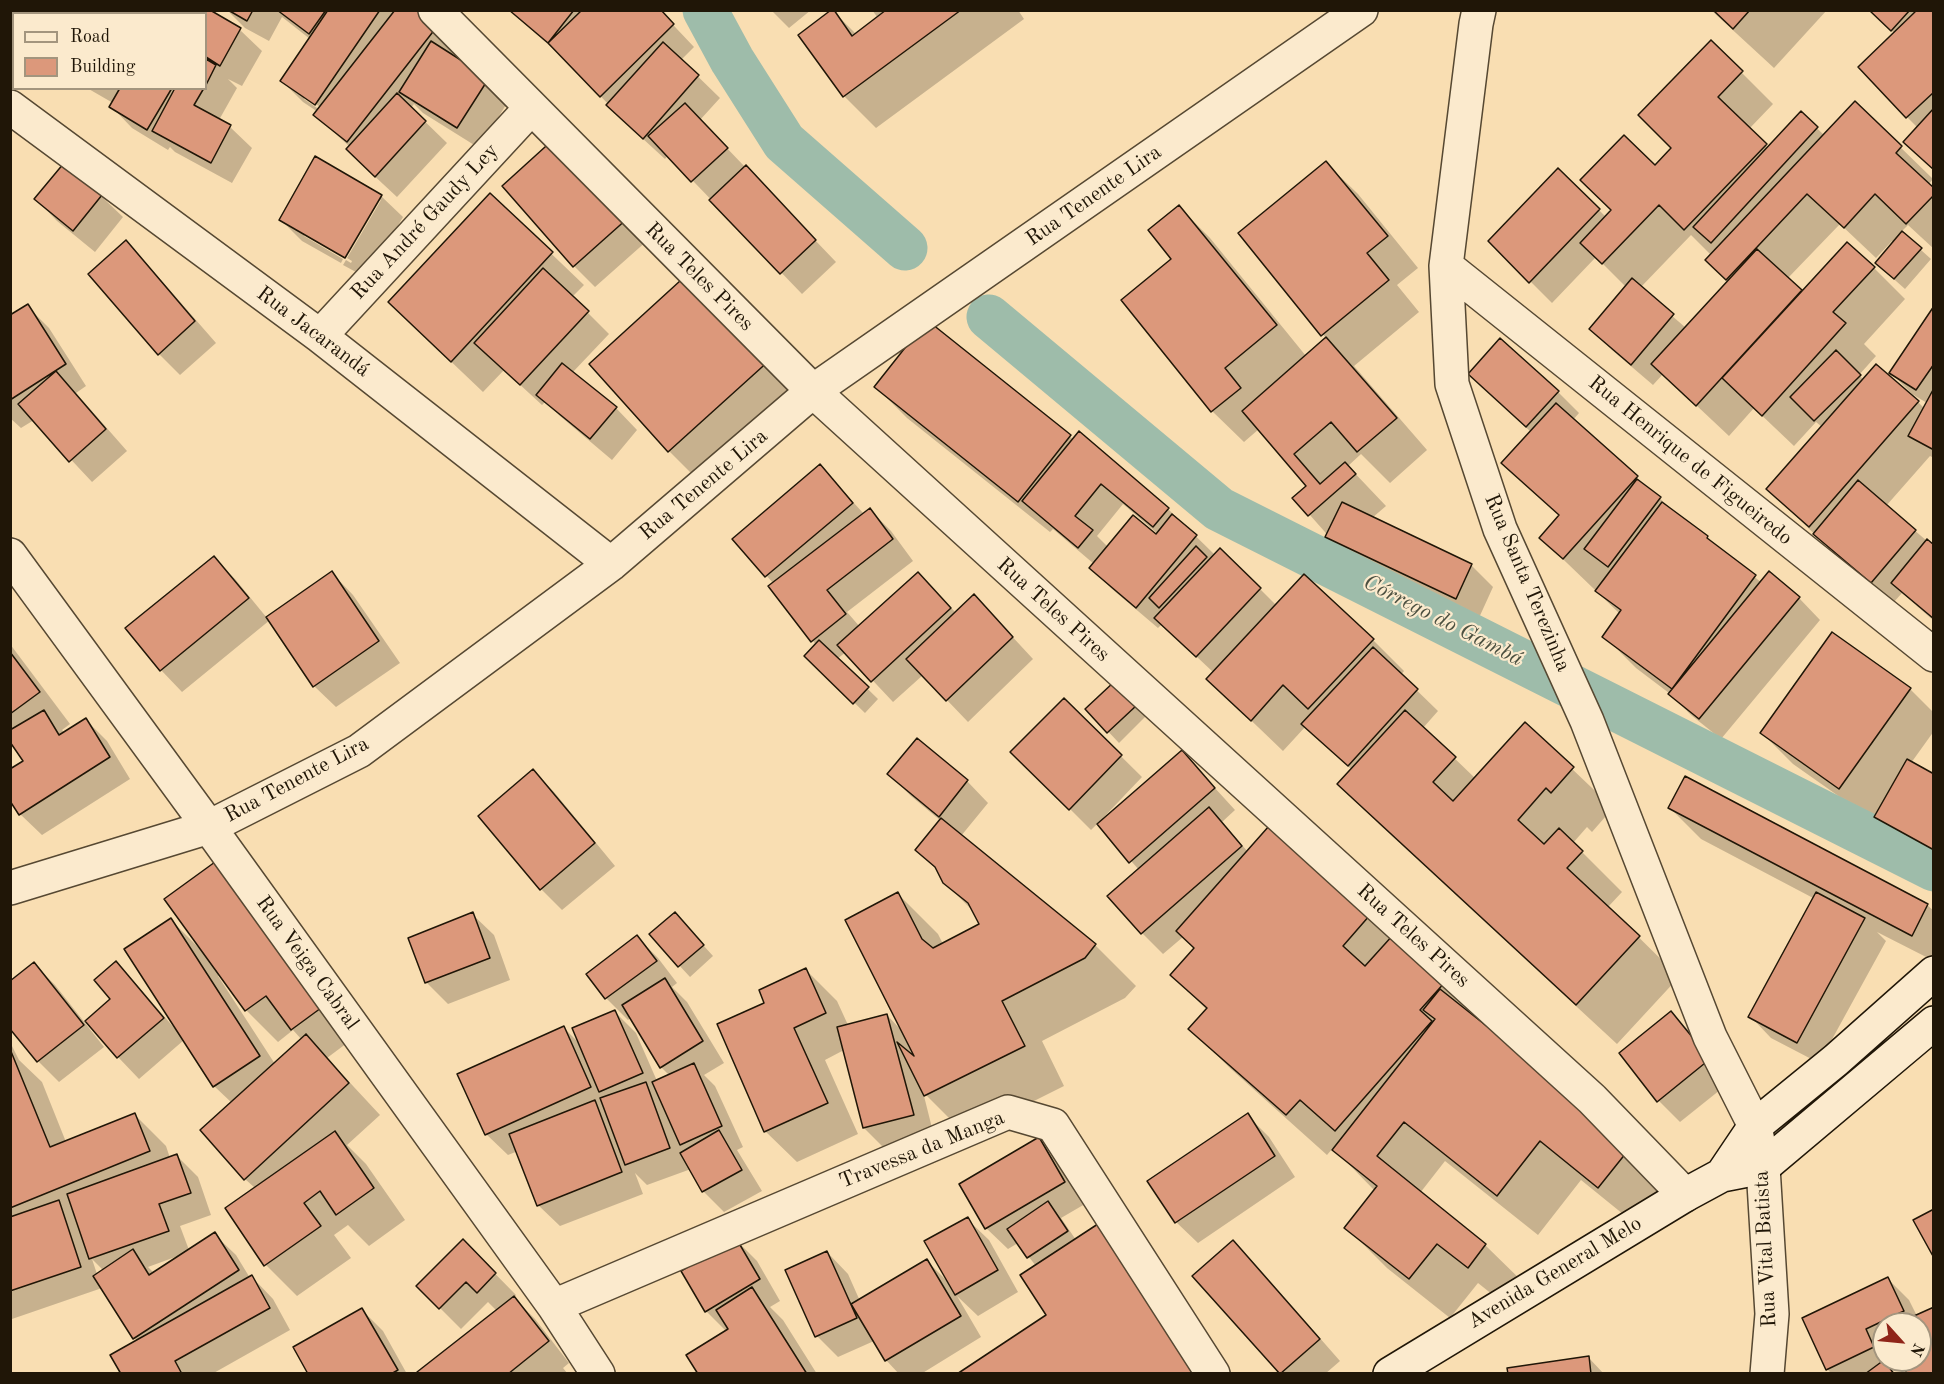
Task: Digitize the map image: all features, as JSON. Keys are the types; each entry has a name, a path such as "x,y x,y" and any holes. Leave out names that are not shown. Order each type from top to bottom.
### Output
{"street":[{"name":"Rua Teles Pires","path":"435,10 813,391 1592,1099 1685,1195"},
{"name":"Rua Tenente Lira","path":"10,888 209,826 359,751 611,564 813,391 1361,10"},
{"name":"Rua Santa Terezinha","path":"1479,10 1446,267 1452,384 1500,529 1587,721 1710,1037 1755,1126"},
{"name":"Rua Jacarandá","path":"10,107 320,336 611,564"},
{"name":"Rua André Gaudy Ley","path":"320,336 531,108"},
{"name":"Rua Henrique de Figueiredo","path":"1446,267 1934,655"},
{"name":"Rua Veiga Cabral","path":"10,555 209,826 554,1306 598,1374"},
{"name":"Avenida General Melo","path":"1722,1175 1755,1126 1836,1060 1934,973"},
{"name":"Avenida General Melo","path":"1390,1374 1685,1195 1722,1175 1763,1167 1934,1023"},
{"name":"Travessa da Manga","path":"554,1306 1008,1112 1053,1125 1213,1374"},
{"name":"Rua Vital Batista","path":"1755,1126 1763,1167 1772,1314 1767,1374"}],"building":[{"path":"25,10 67,10 66,12 28,12"},
{"path":"75,10 128,10 130,12 74,12"},
{"path":"134,10 168,10 167,12 136,12"},
{"path":"172,10 210,10 241,28 220,66 207,58 207,12 172,12"},
{"path":"228,10 253,10 247,21"},
{"path":"277,10 326,10 309,34"},
{"path":"328,10 380,10 315,105 280,81"},
{"path":"395,10 421,10 439,24 347,142 313,115"},
{"path":"509,10 574,10 548,43"},
{"path":"582,10 661,10 674,24 600,97 548,43"},
{"path":"834,10 852,36 886,10 961,10 843,97 798,35"},
{"path":"1713,10 1750,10 1733,29"},
{"path":"1869,10 1910,10 1891,31"},
{"path":"1917,10 1934,10 1934,92 1906,118 1858,67"},
{"path":"1711,40 1743,71 1718,97 1767,144 1684,230 1659,205 1602,264 1580,243 1611,210 1580,180 1624,135 1655,165 1671,148 1638,115"},
{"path":"431,41 489,78 457,128 399,92"},
{"path":"663,42 699,75 643,139 606,105"},
{"path":"207,60 216,65 207,83"},
{"path":"119,90 171,90 147,130 109,107"},
{"path":"174,90 203,90 194,105 231,125 211,163 152,131"},
{"path":"397,93 426,121 375,177 346,149"},
{"path":"1855,101 1902,146 1896,153 1934,188 1934,195 1906,224 1875,194 1844,228 1807,194 1726,280 1705,260"},
{"path":"685,103 728,148 691,182 648,136"},
{"path":"1934,108 1934,170 1903,142"},
{"path":"1801,111 1818,127 1711,243 1693,227"},
{"path":"556,137 628,218 573,267 502,186"},
{"path":"315,156 382,195 345,258 279,220"},
{"path":"1326,161 1388,236 1367,253 1389,280 1321,336 1238,233"},
{"path":"64,163 102,195 73,231 34,199"},
{"path":"746,165 816,240 780,274 709,200"},
{"path":"1558,168 1600,209 1529,283 1488,241"},
{"path":"490,193 553,252 451,362 388,302"},
{"path":"1179,205 1277,325 1225,368 1241,388 1211,412 1121,300 1171,259 1148,230"},
{"path":"1902,231 1922,248 1894,279 1875,263"},
{"path":"126,240 195,321 158,355 88,274"},
{"path":"1847,242 1875,267 1833,312 1846,323 1762,416 1722,378"},
{"path":"1757,249 1802,290 1696,406 1651,364"},
{"path":"543,268 589,311 520,385 474,343"},
{"path":"692,270 772,358 668,452 589,364"},
{"path":"1632,278 1674,314 1631,365 1589,329"},
{"path":"28,304 66,364 10,400 10,315"},
{"path":"1934,306 1934,364 1916,390 1889,373"},
{"path":"927,320 1071,435 1018,502 874,387"},
{"path":"1326,337 1397,418 1357,452 1331,422 1294,454 1320,484 1345,462 1356,474 1308,516 1292,498 1306,486 1242,411"},
{"path":"1500,338 1559,391 1526,427 1468,374"},
{"path":"1836,350 1861,375 1814,421 1790,397"},
{"path":"562,363 617,407 590,439 536,395"},
{"path":"1876,364 1919,401 1809,527 1766,489"},
{"path":"56,371 106,429 69,462 18,404"},
{"path":"1934,388 1934,450 1908,436"},
{"path":"1556,403 1638,476 1563,559 1539,538 1559,515 1501,463"},
{"path":"1079,431 1169,508 1153,527 1101,484 1075,516 1093,530 1078,548 1022,501"},
{"path":"820,464 853,503 765,577 732,539"},
{"path":"1637,479 1661,497 1608,567 1584,549"},
{"path":"1858,480 1916,530 1871,583 1813,534"},
{"path":"1342,502 1472,564 1456,599 1325,537"},
{"path":"1662,502 1756,575 1672,689 1602,637 1621,610 1595,591"},
{"path":"870,508 893,539 827,590 846,614 811,642 768,586"},
{"path":"1172,514 1197,535 1136,608 1089,568 1133,515 1156,534"},
{"path":"1927,539 1934,545 1934,619 1891,583"},
{"path":"1196,546 1207,557 1159,608 1149,598"},
{"path":"1220,548 1261,588 1196,657 1154,618"},
{"path":"214,556 249,598 160,671 125,628"},
{"path":"332,571 379,641 313,687 266,617"},
{"path":"1769,571 1800,597 1699,719 1668,694"},
{"path":"918,572 951,608 871,682 837,645"},
{"path":"1304,574 1374,639 1308,709 1283,685 1251,721 1206,679"},
{"path":"974,594 1013,637 946,701 906,659"},
{"path":"1832,632 1911,688 1839,789 1760,733"},
{"path":"819,640 869,687 853,704 804,656"},
{"path":"1373,647 1418,689 1348,766 1301,724"},
{"path":"10,652 40,692 10,714"},
{"path":"1115,681 1137,705 1107,733 1085,709"},
{"path":"1064,698 1122,755 1069,810 1010,752"},
{"path":"44,710 59,735 86,718 110,757 19,815 10,801 10,769 23,761 10,742 10,730"},
{"path":"1405,710 1456,757 1433,782 1453,801 1525,722 1574,767 1551,793 1546,788 1518,820 1544,844 1559,828 1583,851 1567,868 1640,936 1576,1005 1337,784"},
{"path":"917,738 968,780 939,817 887,774"},
{"path":"1182,750 1215,788 1129,863 1097,824"},
{"path":"1907,759 1934,774 1934,850 1874,817"},
{"path":"533,769 595,843 540,890 478,816"},
{"path":"1685,776 1928,904 1912,936 1668,808"},
{"path":"1209,807 1242,846 1141,934 1107,896"},
{"path":"941,818 1096,944 1085,958 1002,1001 1025,1046 924,1096 897,1042 914,1056 845,920 898,892 922,939 933,948 979,924 968,903 943,883 935,867 915,850"},
{"path":"1269,826 1370,915 1343,946 1365,966 1393,935 1446,981 1420,1010 1432,1021 1335,1131 1300,1100 1286,1115 1188,1029 1207,1008 1170,975 1194,948 1176,931"},
{"path":"215,862 321,1008 291,1030 266,996 245,1011 164,899"},
{"path":"1816,892 1865,918 1797,1043 1748,1017"},
{"path":"473,912 490,958 425,983 408,938"},
{"path":"675,912 704,945 678,967 649,934"},
{"path":"171,918 260,1056 213,1087 124,949"},
{"path":"637,935 657,961 605,999 586,974"},
{"path":"116,961 164,1018 117,1058 85,1021 110,999 94,980"},
{"path":"34,962 84,1025 37,1062 10,1029 10,981"},
{"path":"806,968 826,1013 794,1028 828,1103 764,1132 717,1024 764,1003 759,990"},
{"path":"665,978 703,1041 660,1068 622,1005"},
{"path":"1440,989 1634,1143 1598,1188 1540,1141 1497,1196 1404,1122 1377,1156 1486,1244 1468,1268 1437,1244 1409,1279 1344,1228 1377,1186 1332,1150 1435,1019 1423,1010"},
{"path":"615,1010 643,1073 599,1092 572,1028"},
{"path":"1671,1011 1710,1059 1657,1102 1619,1053"},
{"path":"887,1014 914,1115 863,1128 837,1027"},
{"path":"564,1026 591,1087 485,1135 457,1074"},
{"path":"306,1034 349,1083 244,1180 200,1130"},
{"path":"10,1049 50,1147 135,1113 150,1151 10,1208"},
{"path":"694,1063 722,1126 680,1145 652,1082"},
{"path":"646,1082 670,1148 625,1165 600,1098"},
{"path":"595,1100 622,1172 537,1206 509,1134"},
{"path":"1248,1113 1275,1156 1175,1223 1147,1181"},
{"path":"719,1130 742,1170 702,1192 680,1153"},
{"path":"335,1131 374,1188 336,1215 320,1191 304,1203 321,1226 264,1266 225,1208"},
{"path":"1039,1137 1065,1182 985,1229 959,1184"},
{"path":"177,1154 191,1193 159,1204 169,1231 89,1259 67,1194"},
{"path":"59,1200 81,1267 10,1291 10,1217"},
{"path":"1048,1201 1068,1231 1027,1258 1007,1229"},
{"path":"1934,1209 1934,1258 1913,1220"},
{"path":"968,1217 998,1270 955,1295 924,1241"},
{"path":"1104,1220 1204,1374 957,1374 1046,1315 1020,1275"},
{"path":"215,1232 239,1270 133,1339 93,1276 133,1249 149,1275"},
{"path":"736,1238 760,1279 705,1312 681,1271"},
{"path":"463,1239 496,1273 477,1293 466,1282 439,1309 416,1286"},
{"path":"1233,1240 1320,1339 1280,1374 1192,1276"},
{"path":"827,1251 857,1318 815,1337 785,1270"},
{"path":"927,1259 961,1316 885,1361 851,1304"},
{"path":"252,1275 270,1308 175,1361 182,1374 121,1374 110,1355"},
{"path":"1888,1277 1904,1311 1872,1312 1872,1326 1866,1329 1872,1348 1826,1370 1802,1318"},
{"path":"752,1287 807,1374 698,1374 686,1355 728,1329 716,1310"},
{"path":"514,1296 549,1341 508,1374 419,1374 417,1372"},
{"path":"1934,1307 1934,1374 1907,1374 1906,1372 1932,1372 1932,1312 1923,1312"},
{"path":"362,1308 398,1370 391,1374 308,1374 293,1347"},
{"path":"1589,1356 1591,1374 1508,1374 1507,1368"},
{"path":"1872,1369 1872,1372 1893,1372 1894,1374 1865,1374"}],"waterway":[{"name":"Córrego do Gambá","path":"705,10 732,60 784,142 905,248"},
{"name":"Córrego do Gambá","path":"989,317 1219,509 1934,869"}]}
